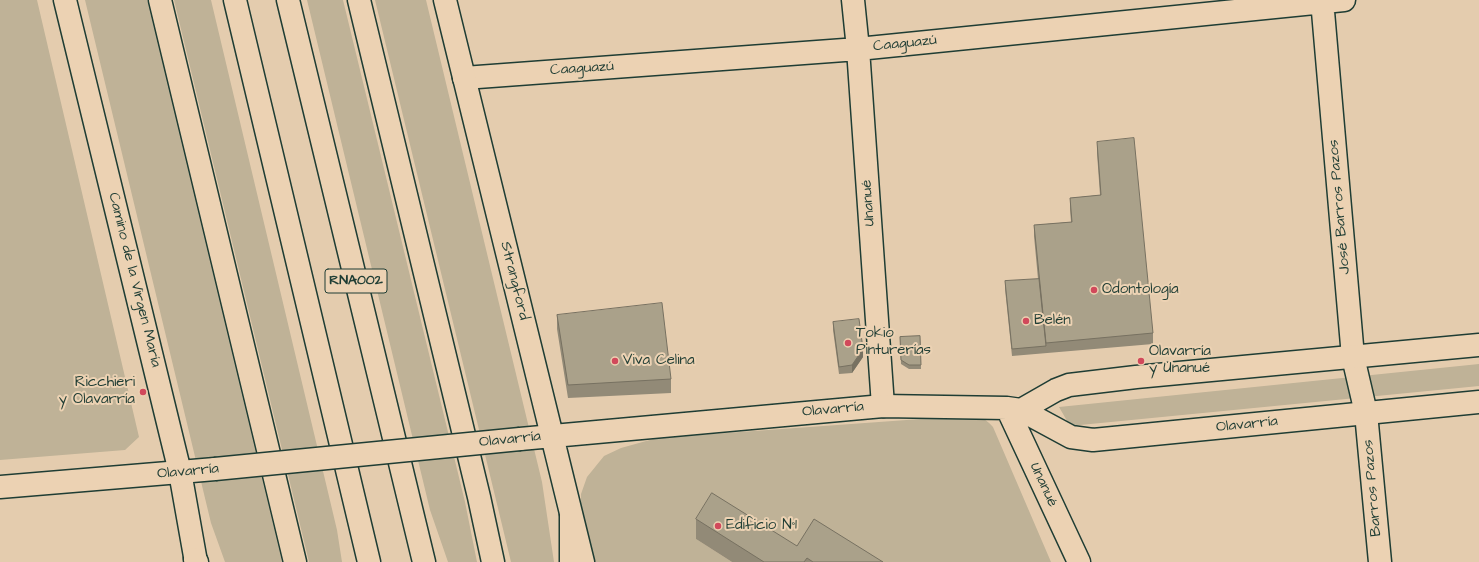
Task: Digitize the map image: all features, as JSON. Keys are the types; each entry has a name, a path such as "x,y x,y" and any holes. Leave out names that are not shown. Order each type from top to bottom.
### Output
{"main road":[{"name":"Camino de la Virgen María","path":"65,0 180,472 196,561"},
{"path":"160,0 295,562"},
{"name":"RNA002","path":"235,0 369,562"},
{"name":"RNA002","path":"288,0 424,562"},
{"path":"359,0 477,489 493,562"},
{"name":"Strangford","path":"445,0 583,562"},
{"name":"Unanué","path":"853,0 858,49 883,406"},
{"name":"Caaguazú","path":"464,78 858,49 1322,1 1344,0"},
{"name":"José Barros Pazos","path":"1322,1 1353,357 1366,413"},
{"path":"1014,409 1069,385 1144,376 1479,345"},
{"name":"Olavarría","path":"0,487 215,469 551,435 883,406 1014,409 1071,437 1093,440 1479,402"},
{"name":"Unanué","path":"1014,409 1079,562"},
{"name":"Barros Pazos","path":"1366,413 1380,562"},
{"path":"571,516 571,562"}],"shaded area":[{"path":"0,0 37,0 139,437 125,450 0,460"},
{"path":"85,0 147,0 282,562 225,562 211,523"},
{"path":"174,0 211,0 337,530 342,562 309,562"},
{"path":"307,0 343,0 465,502 477,562 448,562 430,510"},
{"path":"375,0 426,0 542,482 554,562 511,562"},
{"path":"1479,364 1479,386 1070,426 1059,407"},
{"path":"962,416 983,418 993,427 1051,562 799,562 696,539 732,562 592,562 581,518 581,494 587,477 604,456 621,448 657,438"}],"building":[{"path":"1134,138 1153,333 1046,343 1034,225 1072,222 1070,198 1101,195 1097,142"},
{"name":"Belén","path":"1039,279 1046,346 1012,349 1005,281"},
{"name":"Viva Celina","path":"662,303 671,379 568,385 557,315"},
{"name":"Tokio Pinturerías","path":"859,319 863,349 852,365 839,367 833,322"},
{"path":"920,336 921,365 909,365 901,360 900,337"},
{"path":"712,493 797,546 814,519 883,562 813,562 807,558 804,562 764,562 696,519"}],"place":[{"name":"Odontología","path":"1094,290"},
{"name":"Belén","path":"1026,321"},
{"name":"Tokio Pinturerías","path":"848,343"},
{"name":"Viva Celina","path":"615,361"},
{"name":"Olavarría y Unanué","path":"1141,361"},
{"name":"Ricchieri y Olavarría","path":"143,392"},
{"name":"Edificio N°1","path":"718,526"}]}
